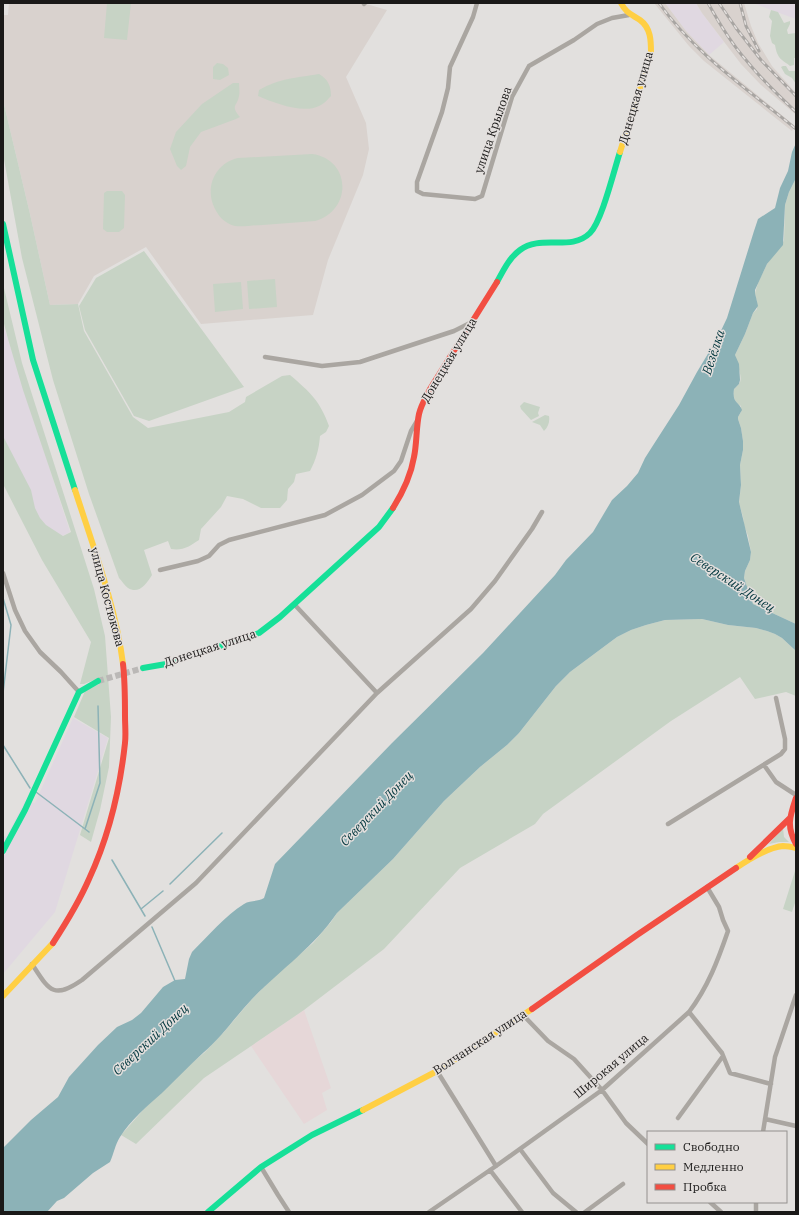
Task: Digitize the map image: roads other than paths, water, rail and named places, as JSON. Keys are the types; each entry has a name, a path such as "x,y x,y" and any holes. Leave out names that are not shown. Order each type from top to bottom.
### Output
{"main road":[{"path":"621,3 629,15"},
{"name":"Донецкая улица","path":"142,668 166,664 237,642 259,633 280,617 379,528 388,517 405,484 413,462 416,447 418,420 422,405 510,262 521,249 530,245 541,243 558,244 571,242 582,238 591,232 600,214 651,53 651,38 649,31 642,22 629,15"},
{"name":"улица Костюкова","path":"3,224 33,360 114,614 121,646 125,680 124,749 111,816 98,857 89,880 70,918 52,944 3,996"},
{"path":"3,851 25,810 79,692 98,680"},
{"path":"796,798 790,816 790,834 796,844"},
{"path":"746,861 796,808"},
{"path":"746,861 773,848 784,846 796,848"},
{"name":"Волчанская улица","path":"208,1212 261,1167 312,1135 389,1097 437,1070 523,1015 746,861"}],"street":[{"name":"улица Крылова","path":"477,3 473,17 450,68 448,88 442,112 417,182 417,191 423,194 475,199 482,196 512,97 529,66 574,40 597,24 612,18 629,15"},
{"path":"265,357 322,366 360,362 448,333 472,322"},
{"path":"160,570 198,561 209,556 219,545 229,540 325,515 362,495 394,471 402,461 411,431 418,420"},
{"path":"32,964 51,990 60,991 70,988 82,980 196,883 376,693 471,609 495,581 532,529 542,512"},
{"path":"3,573 15,610 25,631 40,652 79,692"},
{"path":"294,604 376,693"},
{"path":"668,824 764,766 781,754 785,748 785,740 776,698"},
{"path":"764,766 776,782 796,795"},
{"name":"Широкая улица","path":"429,1212 602,1090 689,1012 699,1000 714,971 728,931 719,907 707,887"},
{"path":"763,1131 775,1057 796,994"},
{"path":"689,1012 723,1056 730,1073 771,1084"},
{"path":"523,1015 548,1041 574,1059 602,1090 626,1123 647,1143"},
{"path":"678,1118 723,1056"},
{"path":"437,1070 496,1166"},
{"path":"765,1120 796,1126"},
{"path":"520,1149 553,1193 576,1212"},
{"path":"261,1167 289,1212"},
{"path":"490,1170 522,1212"},
{"path":"585,1212 623,1184"},
{"path":"711,1203 720,1212"}],"water":[{"path":"796,143 796,178 789,192 785,205 783,245 767,264 755,290 758,306 753,313 735,355 739,364 740,380 739,384 734,389 734,397 742,410 738,417 743,441 740,465 741,485 739,502 751,552 744,578 753,604 796,624 796,651 782,638 767,631 702,619 665,620 631,630 617,637 570,672 556,686 519,733 444,801 393,859 337,913 318,937 263,988 216,1040 129,1125 120,1137 110,1162 93,1173 64,1198 57,1201 47,1212 3,1212 3,1148 31,1120 58,1097 69,1077 98,1045 117,1027 132,1020 141,1013 163,987 175,980 185,979 192,952 217,926 244,904 264,898 275,864 392,743 483,653 593,532 612,500 638,473 645,458 679,405 718,337 727,318 758,219 775,208 780,188 788,171 792,152"}],"waterway":[{"path":"3,598 11,625 3,693"},
{"path":"85,829 100,783 98,706"},
{"path":"3,745 30,788"},
{"path":"36,792 89,832"},
{"path":"170,884 222,833"},
{"path":"112,860 145,916"},
{"path":"141,909 163,891"},
{"path":"152,927 175,981"}],"tunnel":[{"path":"98,681 143,668"}],"railway":[{"path":"659,3 689,39 706,55 796,129"},
{"path":"708,3 735,47 776,93 796,112"},
{"path":"719,3 761,60 796,96"},
{"path":"740,3 746,26 759,51"}],"water label":[{"name":"Везёлка","path":"713,352"},
{"name":"Северский Донец","path":"733,582"},
{"name":"Северский Донец","path":"376,808"},
{"name":"Северский Донец","path":"150,1039"}]}
